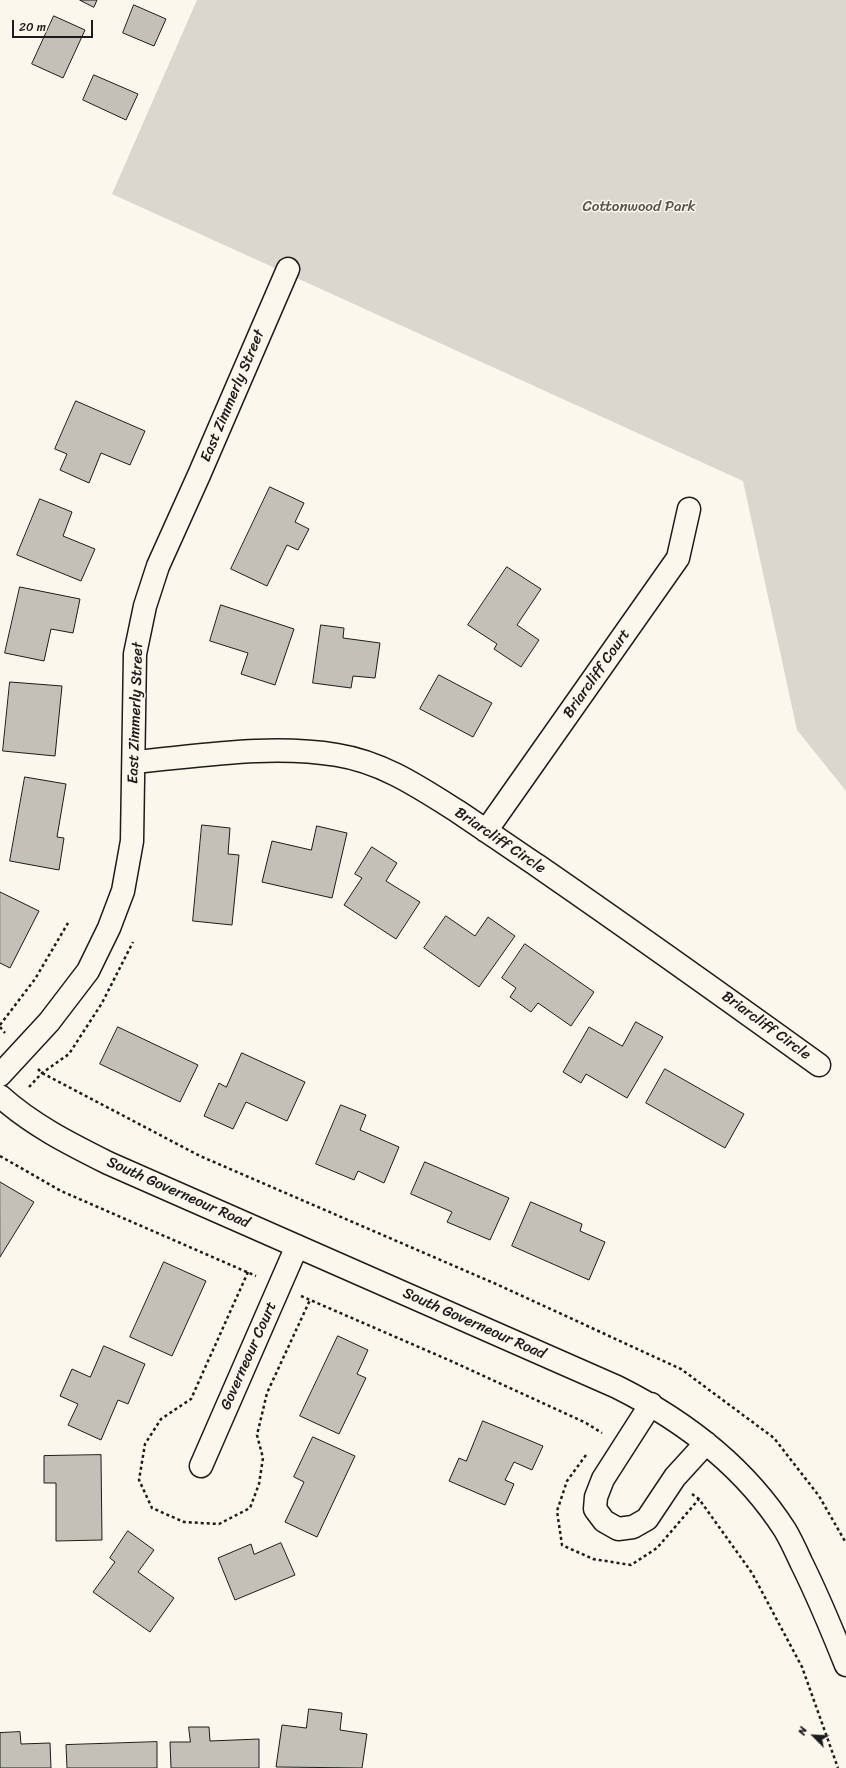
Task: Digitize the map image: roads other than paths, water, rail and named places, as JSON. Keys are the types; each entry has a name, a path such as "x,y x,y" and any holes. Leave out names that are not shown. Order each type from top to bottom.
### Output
{"street":[{"name":"East Zimmerly Street","path":"0,1075 49,1022 88,971 109,928 123,892 132,841 135,654 145,606 158,566 288,269"},
{"name":"Briarcliff Court","path":"486,831 678,558 689,509"},
{"name":"Briarcliff Circle","path":"134,762 239,752 298,751 338,755 382,767 417,785 486,831 653,946 819,1065"},
{"name":"South Governeour Road","path":"0,1096 42,1127 73,1146 183,1197 610,1384 651,1404 679,1422 738,1471 764,1500 786,1530 845,1658"},
{"name":"Governeour Court","path":"201,1466 297,1246"},
{"path":"651,1404 622,1447 603,1479 596,1497 595,1509 604,1521 618,1528 633,1527 647,1519 672,1480 706,1443"}],"park label":[{"name":"Cottonwood Park","path":"639,207"}]}
